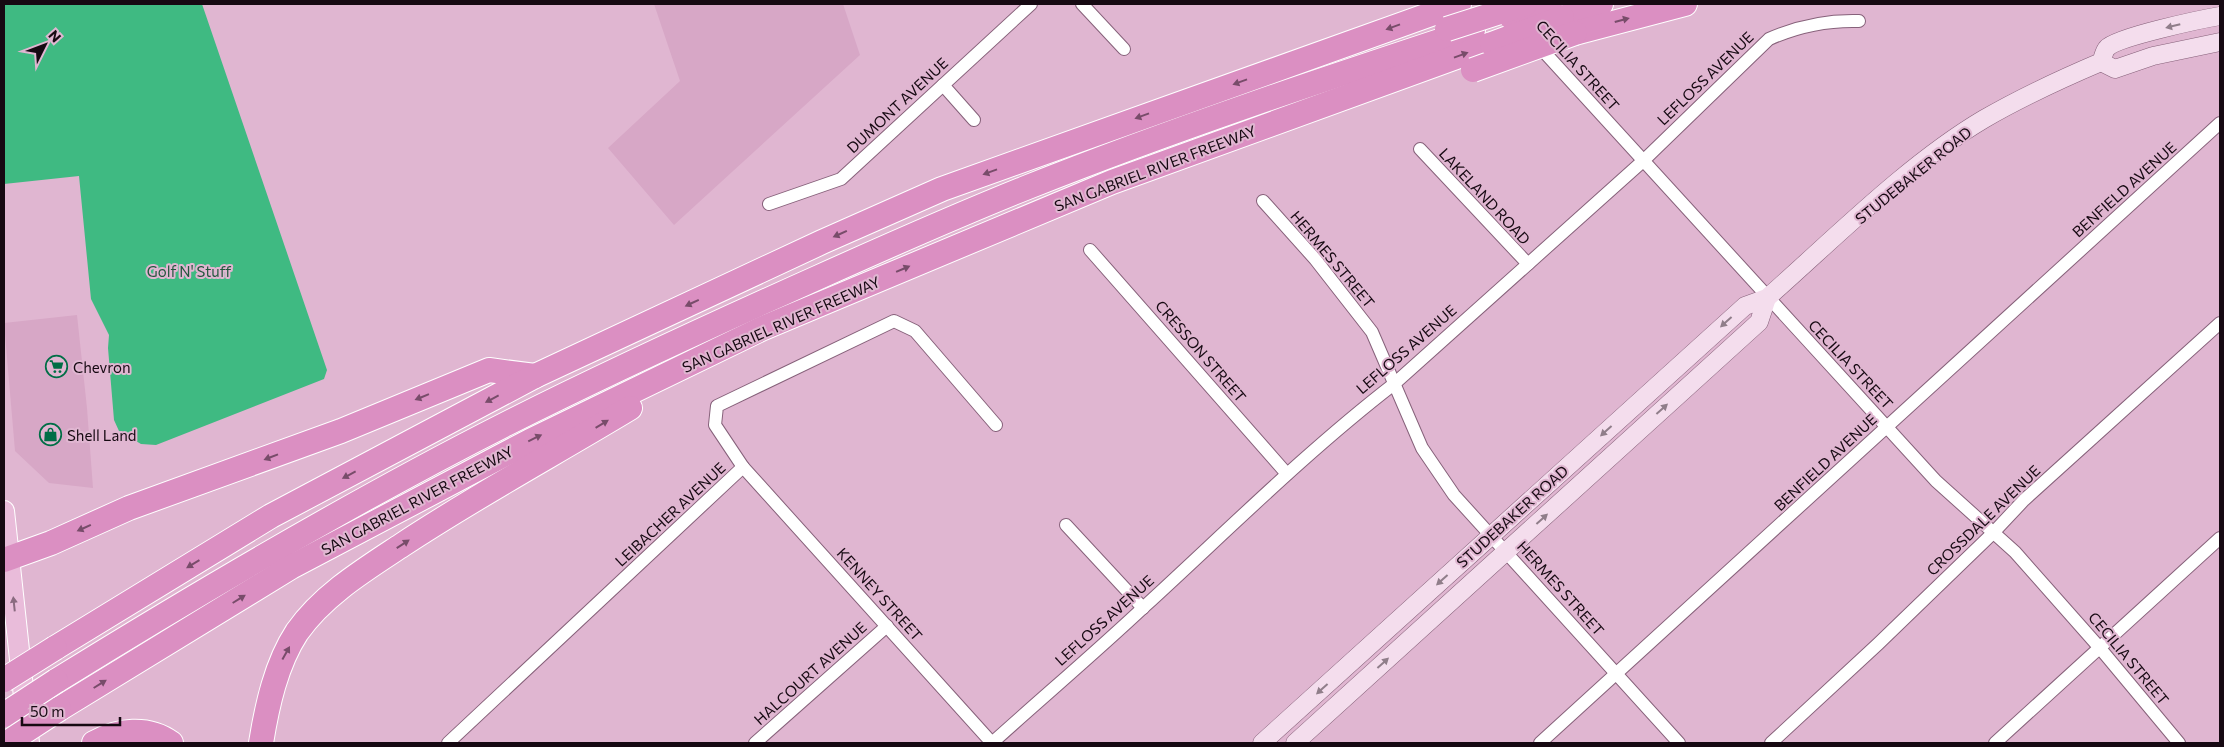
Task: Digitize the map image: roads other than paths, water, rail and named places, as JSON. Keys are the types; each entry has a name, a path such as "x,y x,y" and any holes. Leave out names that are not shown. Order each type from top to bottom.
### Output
{"highway":[{"path":"4,703 271,516 535,376 942,189 1448,14 1525,4"},
{"name":"SAN GABRIEL RIVER FREEWAY","path":"7,743 59,709 291,567 530,440 761,329 1112,182 1284,120 1485,36 1602,4"},
{"path":"1284,120 1473,70 1559,15 1685,4"},
{"path":"4,715 56,666 281,536 394,473 528,403 721,309 846,253 1055,166 1247,96 1448,14"},
{"path":"4,680 56,666 505,424 689,335 892,243 1030,186 1243,108 1485,36"},
{"path":"261,743 281,662 297,632 321,603 373,564 459,508 520,474 761,329"},
{"path":"7,559 51,543 129,508 341,431 488,370 535,376"},
{"path":"94,743 124,732 143,732 161,736 171,743"}],"main road":[{"name":"STUDEBAKER ROAD","path":"1262,743 1745,306 1768,298 1901,180 1944,146 1983,119 2101,62 2107,48 2116,43 2156,30 2220,16"},
{"path":"2101,62 2115,69 2153,56 2220,42"},
{"name":"STUDEBAKER ROAD","path":"1295,743 1759,322 1768,298"},
{"path":"4,511 7,559 29,743"}],"street":[{"name":"DUMONT AVENUE","path":"769,204 841,179 1032,4"},
{"path":"1082,4 1124,49"},
{"name":"CECILIA STREET","path":"1501,4 1936,481 2016,552 2179,743"},
{"name":"LEFLOSS AVENUE","path":"992,743 1144,608 1287,474 1360,410 1394,384 1643,160 1769,40 1788,30 1833,20 1859,21"},
{"path":"943,85 974,120"},
{"name":"BENFIELD AVENUE","path":"1540,743 1617,675 2220,123"},
{"name":"LAKELAND ROAD","path":"1420,149 1528,264"},
{"name":"HERMES STREET","path":"1264,201 1315,259 1372,332 1422,448 1454,495 1679,743"},
{"name":"CRESSON STREET","path":"1090,250 1287,474"},
{"name":"LEIBACHER AVENUE","path":"448,743 743,467 715,425 717,406 894,321 915,332 996,425"},
{"name":"CROSSDALE AVENUE","path":"1771,743 1878,644 1993,533 2024,500 2220,323"},
{"name":"KENNEY STREET","path":"743,467 992,743"},
{"path":"1066,525 1144,608"},
{"path":"1995,743 2220,538"},
{"name":"HALCOURT AVENUE","path":"755,743 887,626"}],"place":[{"name":"Chevron","path":"57,367"},
{"name":"Shell Land","path":"51,435"}],"park label":[{"name":"Golf N' Stuff","path":"189,271"}]}
